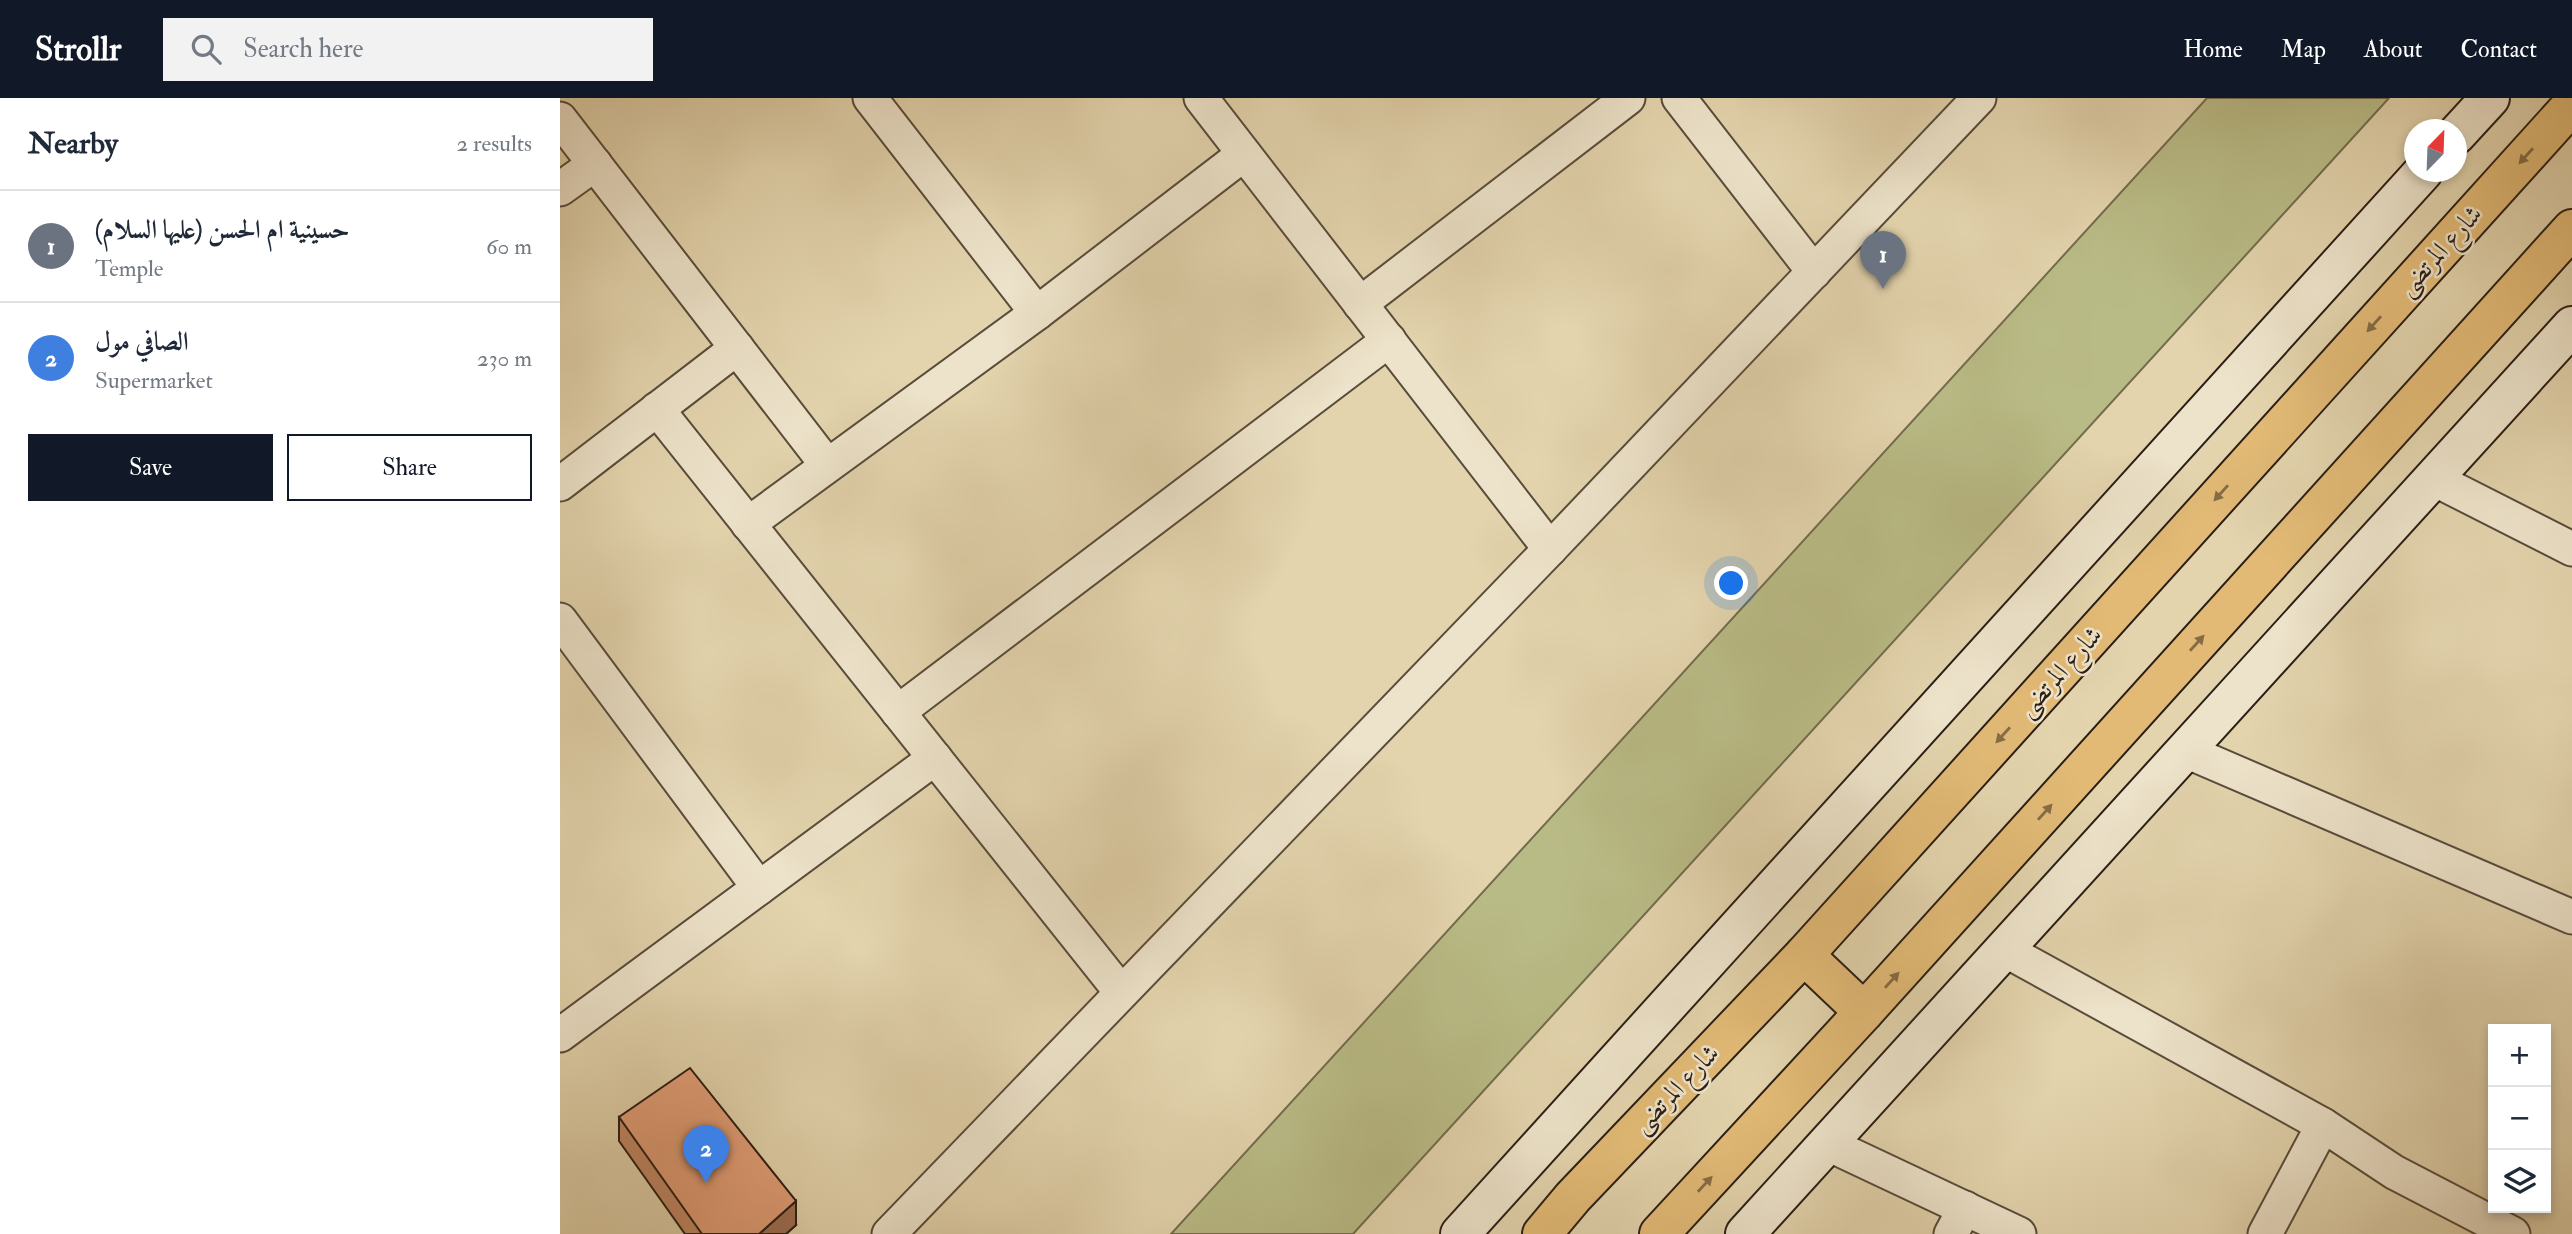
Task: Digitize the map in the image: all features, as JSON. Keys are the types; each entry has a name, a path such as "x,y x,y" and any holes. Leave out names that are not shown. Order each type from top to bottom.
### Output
{"main road":[{"path":"2467,123 2490,98"},
{"name":"شارع المرتضى","path":"1542,1234 1573,1197 1804,955 2572,105"},
{"path":"1460,1234 2414,182"},
{"path":"1658,1234 1864,1012 2572,229"},
{"path":"1745,1234 2572,326"},
{"path":"1804,955 1864,1012"}],"street":[{"path":"870,98 1037,313"},
{"path":"1360,304 1628,98"},
{"path":"1679,98 1814,272"},
{"path":"889,1234 1550,549 1979,98"},
{"path":"1217,104 1244,154 1550,549"},
{"path":"560,118 827,465"},
{"path":"748,524 1037,313 1244,154"},
{"path":"560,189 595,164"},
{"path":"898,712 1389,340"},
{"path":"560,484 737,348"},
{"path":"657,409 1121,992"},
{"path":"2432,478 2572,549"},
{"path":"560,620 759,888"},
{"path":"2186,751 2572,917"},
{"path":"564,1023 759,888 935,758"},
{"path":"2005,950 2323,1125 2394,1172 2513,1234"},
{"path":"2265,1234 2323,1125"},
{"path":"1828,1144 1958,1221 2019,1234"}],"green space":[{"path":"2207,98 2389,98 1353,1234 1171,1234"}],"building":[{"path":"690,1068 796,1201 759,1234 702,1234 619,1117"}],"place":[{"name":"حسينية ام الحسن (عليها السلام)","path":"1883,289"},
{"name":"الصافي مول","path":"706,1183"}]}
